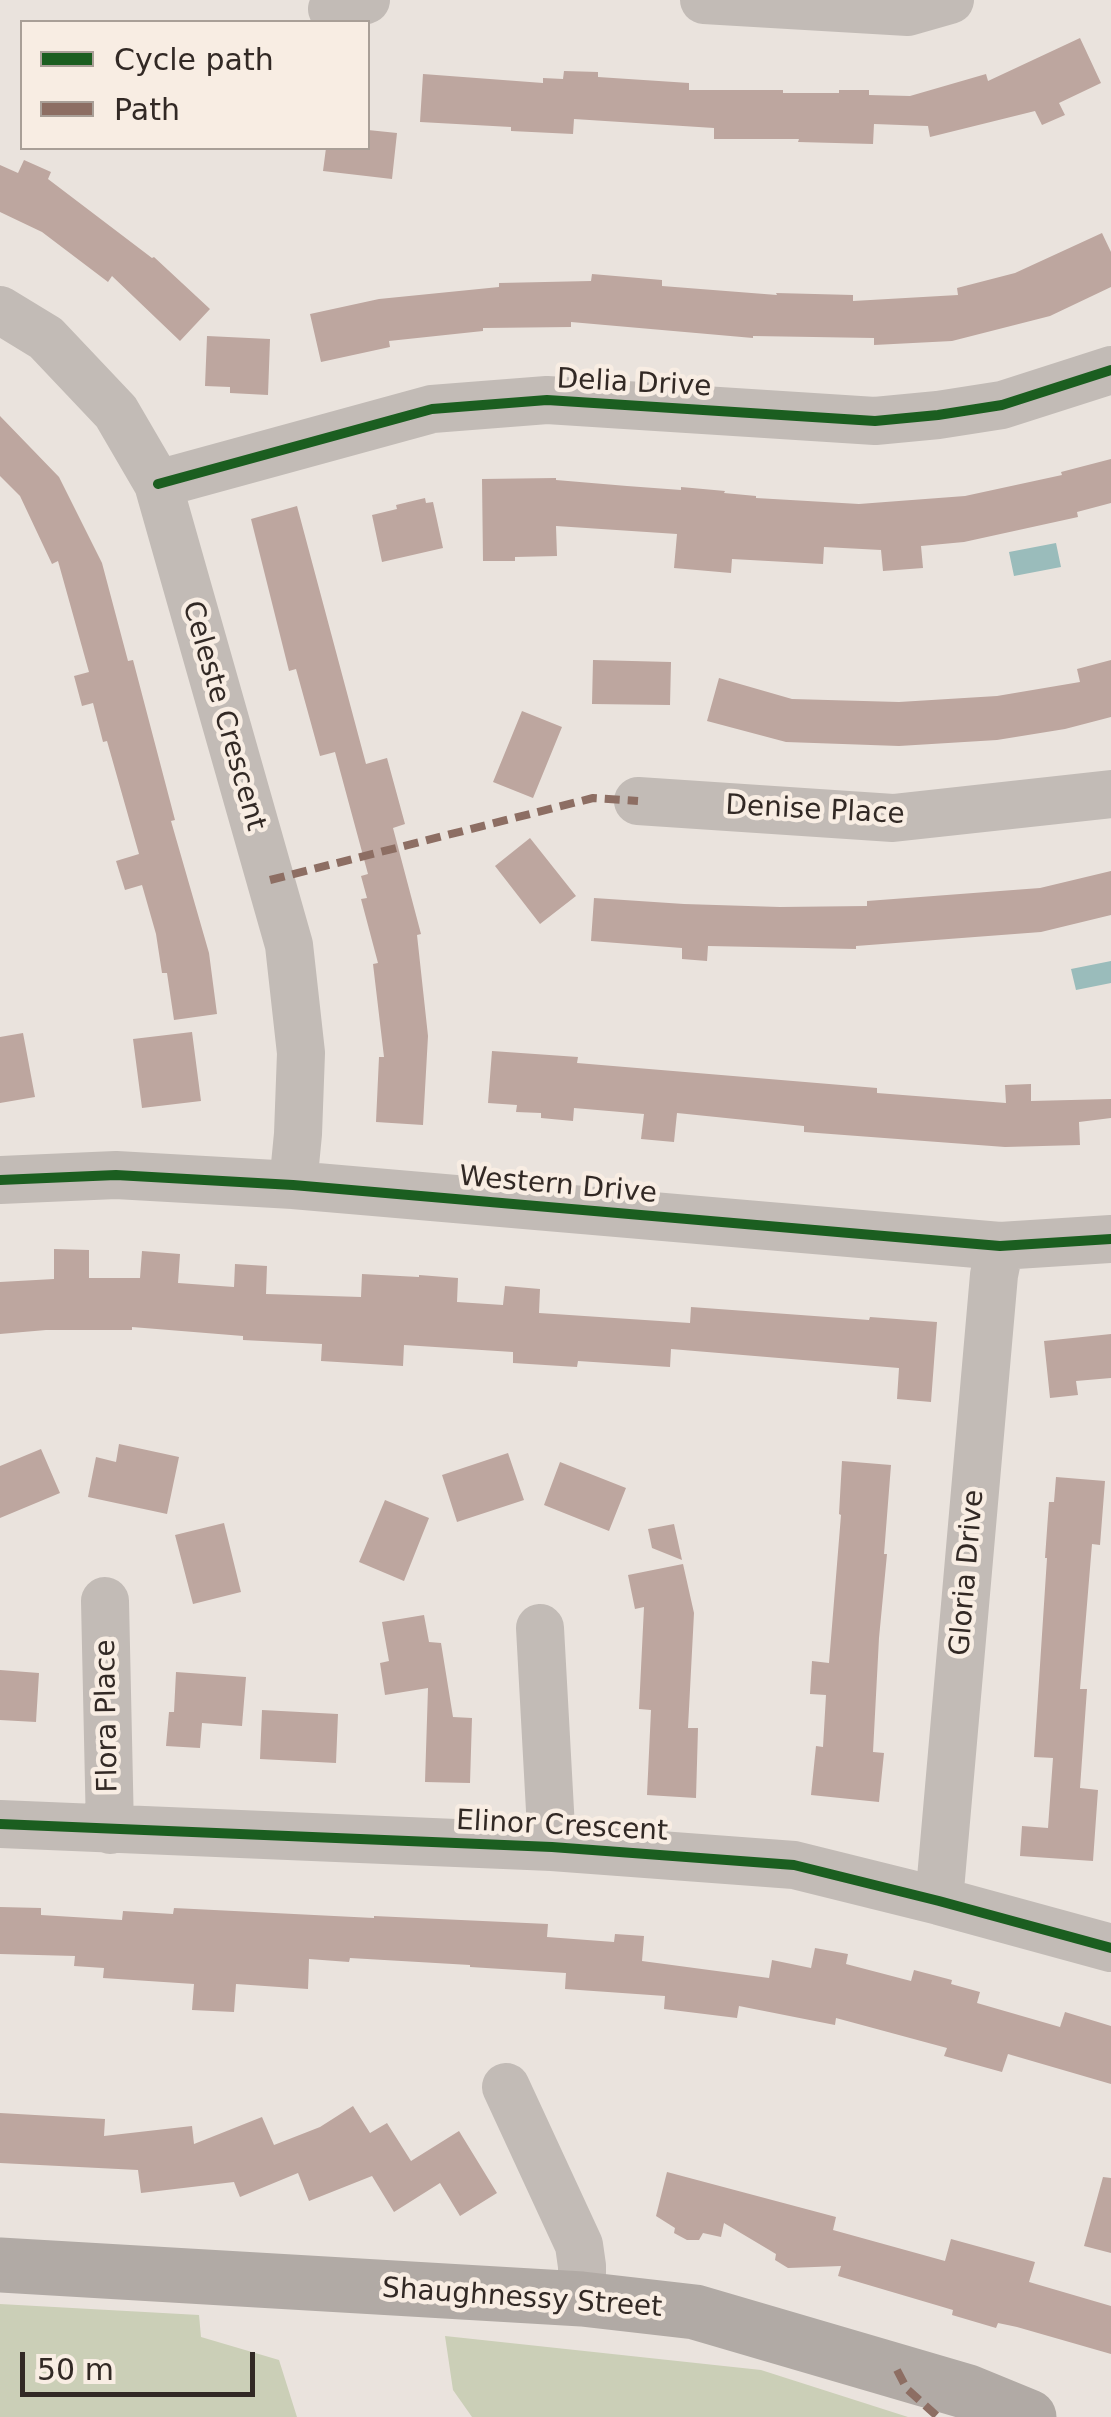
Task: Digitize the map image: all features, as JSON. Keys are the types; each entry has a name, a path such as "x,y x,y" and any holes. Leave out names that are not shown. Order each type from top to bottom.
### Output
{"main road":[{"name":"Shaughnessy Street","path":"0,2265 582,2299 695,2312 968,2392 1029,2417"}],"street":[{"path":"704,0 908,12 950,0"},
{"name":"Celeste Crescent","path":"0,310 46,338 116,412 158,484 289,945 301,1053 293,1186"},
{"name":"Delia Drive","path":"158,484 432,409 547,400 876,421 1002,404 1111,370"},
{"name":"Denise Place","path":"638,802 893,818 1111,794"},
{"name":"Western Drive","path":"0,1180 116,1174 1000,1246 1111,1239"},
{"name":"Gloria Drive","path":"939,1901 994,1275 1000,1246"},
{"name":"Flora Place","path":"105,1601 110,1830"},
{"path":"540,1628 552,1847"},
{"name":"Elinor Crescent","path":"0,1824 552,1847 794,1865 1111,1948"},
{"path":"506,2087 579,2245 582,2299"}],"green space":[{"path":"0,2304 199,2315 201,2337 279,2360 297,2417 0,2417"},
{"path":"445,2336 761,2370 908,2417 472,2417 453,2390"}],"water":[{"path":"1056,543 1061,567 1014,576 1009,552"},
{"path":"1111,961 1111,983 1076,990 1071,969"}],"building":[{"path":"1080,38 1101,83 1059,103 1065,115 1042,125 1035,111 930,137 928,126 874,124 873,144 714,139 714,128 574,119 573,134 420,122 423,74 543,83 543,78 563,79 564,71 598,72 598,77 689,83 689,90 869,90 869,95 910,96 986,74 988,81"},
{"path":"370,130 397,133 392,179 323,171 326,150 370,150"},
{"path":"24,160 51,172 48,179 154,257 210,309 180,341 112,276 108,282 42,232 0,212 0,165 18,173"},
{"path":"1102,233 1111,252 1111,287 1050,316 952,341 874,345 874,338 753,338 571,322 571,327 483,328 389,341 390,347 321,362 310,314 379,299 499,287 499,283 591,281 592,274 662,280 662,286 777,295 853,295 853,301 958,295 957,288 1015,273"},
{"path":"207,336 270,339 268,395 230,393 230,387 205,386"},
{"path":"0,416 59,477 102,563 128,661 133,660 175,820 171,821 209,953 217,1014 174,1020 167,973 162,973 142,885 125,890 116,861 139,854 93,703 82,706 74,676 89,672 58,561 52,564 20,496 0,476"},
{"path":"1111,459 1111,503 1077,512 1078,517 964,542 921,546 923,568 883,571 881,550 824,547 823,564 732,559 731,573 674,568 677,534 556,526 557,556 483,561 482,479 556,478 859,504 965,496 1062,475 1061,472"},
{"path":"425,498 426,503 433,502 443,548 382,562 372,515"},
{"path":"297,506 366,764 387,758 405,824 393,828 421,934 417,935 428,1036 423,1125 376,1122 379,1057 384,1057 373,964 378,963 361,899 367,898 361,876 368,874 335,752 320,756 296,669 289,671 251,519"},
{"path":"593,660 671,662 670,705 592,704"},
{"path":"1111,660 1111,717 997,740 899,746 786,742 707,721 719,678 792,699 899,702 997,696 1080,682 1077,669"},
{"path":"522,711 562,727 533,798 493,782"},
{"path":"530,838 576,896 540,924 495,866"},
{"path":"1111,871 1111,915 1041,932 856,949 708,946 707,961 682,959 682,948 591,941 594,898 780,907 867,906 867,901 1040,888"},
{"path":"192,1032 201,1101 142,1108 133,1039"},
{"path":"23,1033 35,1097 0,1103 0,1037"},
{"path":"492,1051 578,1057 577,1063 1006,1103 1005,1085 1031,1084 1031,1101 1111,1099 1111,1118 1079,1122 1080,1145 1005,1147 804,1132 804,1126 677,1113 674,1142 641,1139 644,1114 574,1108 573,1121 516,1112 517,1105 488,1103"},
{"path":"54,1249 89,1250 89,1278 140,1278 142,1251 180,1254 178,1283 234,1287 235,1264 267,1266 266,1294 361,1297 362,1274 419,1275 458,1278 457,1302 503,1305 505,1286 540,1289 539,1313 690,1323 691,1307 937,1322 931,1402 897,1399 899,1368 671,1349 670,1367 578,1361 577,1367 513,1363 513,1352 404,1345 403,1366 321,1361 322,1344 243,1340 243,1336 132,1327 0,1334 0,1282 54,1279"},
{"path":"1111,1334 1111,1378 1076,1381 1078,1395 1050,1398 1044,1341"},
{"path":"119,1444 179,1457 167,1514 88,1497 96,1457 116,1462"},
{"path":"41,1449 60,1493 0,1518 0,1466"},
{"path":"508,1453 524,1500 457,1522 442,1475"},
{"path":"842,1461 891,1465 873,1752 884,1753 879,1802 811,1795 816,1746 823,1747 826,1695 810,1694 812,1661 829,1663"},
{"path":"560,1462 626,1488 609,1531 544,1505"},
{"path":"1056,1477 1105,1481 1100,1545 1092,1544 1080,1689 1087,1689 1080,1788 1098,1790 1093,1861 1020,1856 1022,1826 1048,1828 1053,1758 1034,1757 1049,1502 1054,1502"},
{"path":"385,1500 429,1518 404,1581 359,1562"},
{"path":"224,1523 241,1592 193,1604 175,1535"},
{"path":"674,1524 682,1560 652,1548 648,1529"},
{"path":"683,1564 694,1613 688,1728 698,1728 696,1798 647,1795 651,1710 639,1709 644,1607 635,1609 628,1575"},
{"path":"424,1615 429,1642 441,1643 453,1717 472,1718 470,1783 425,1782 428,1688 385,1695 380,1663 389,1661 382,1622"},
{"path":"0,1670 39,1673 36,1722 0,1720"},
{"path":"176,1672 246,1677 242,1726 202,1723 200,1748 166,1746 169,1712 174,1712"},
{"path":"262,1710 338,1714 336,1763 260,1759"},
{"path":"0,1907 41,1908 41,1915 122,1920 123,1911 173,1914 174,1908 548,1924 547,1937 614,1942 615,1934 644,1936 642,1961 769,1978 772,1960 811,1968 815,1948 848,1954 846,1964 911,1981 914,1970 952,1980 951,1984 980,1992 977,2003 1060,2027 1065,2012 1111,2026 1111,2084 1008,2054 1002,2072 944,2056 947,2048 836,2018 835,2025 739,2006 737,2018 664,2009 665,1996 565,1989 566,1973 470,1965 309,1959 308,1989 236,1984 234,2012 192,2010 194,1984 103,1978 104,1968 74,1966 75,1956 0,1954"},
{"path":"353,2106 370,2133 387,2123 411,2161 459,2131 497,2193 460,2216 440,2183 394,2212 372,2176 309,2201 298,2173 240,2197 234,2182 141,2193 138,2170 0,2163 0,2113 105,2119 104,2136 192,2126 194,2144 262,2117 274,2145 320,2127"},
{"path":"667,2172 836,2217 833,2230 945,2261 951,2239 1035,2262 1029,2282 1111,2306 1111,2354 1017,2327 998,2323 996,2328 952,2315 953,2310 838,2276 841,2266 788,2268 775,2260 776,2254 724,2223 721,2237 703,2233 699,2240 687,2240 656,2216"},
{"path":"1103,2177 1111,2178 1111,2253 1084,2246"}],"marked path":[{"path":"270,880 593,798 638,801"},
{"path":"897,2370 907,2389 938,2417"}],"cycle path":[{"path":"158,484 432,409 547,400 875,421 1002,405 1111,370"},
{"path":"0,1180 116,1175 293,1185 1000,1246 1111,1239"},
{"path":"0,1824 552,1847 794,1865 1111,1948"}]}
